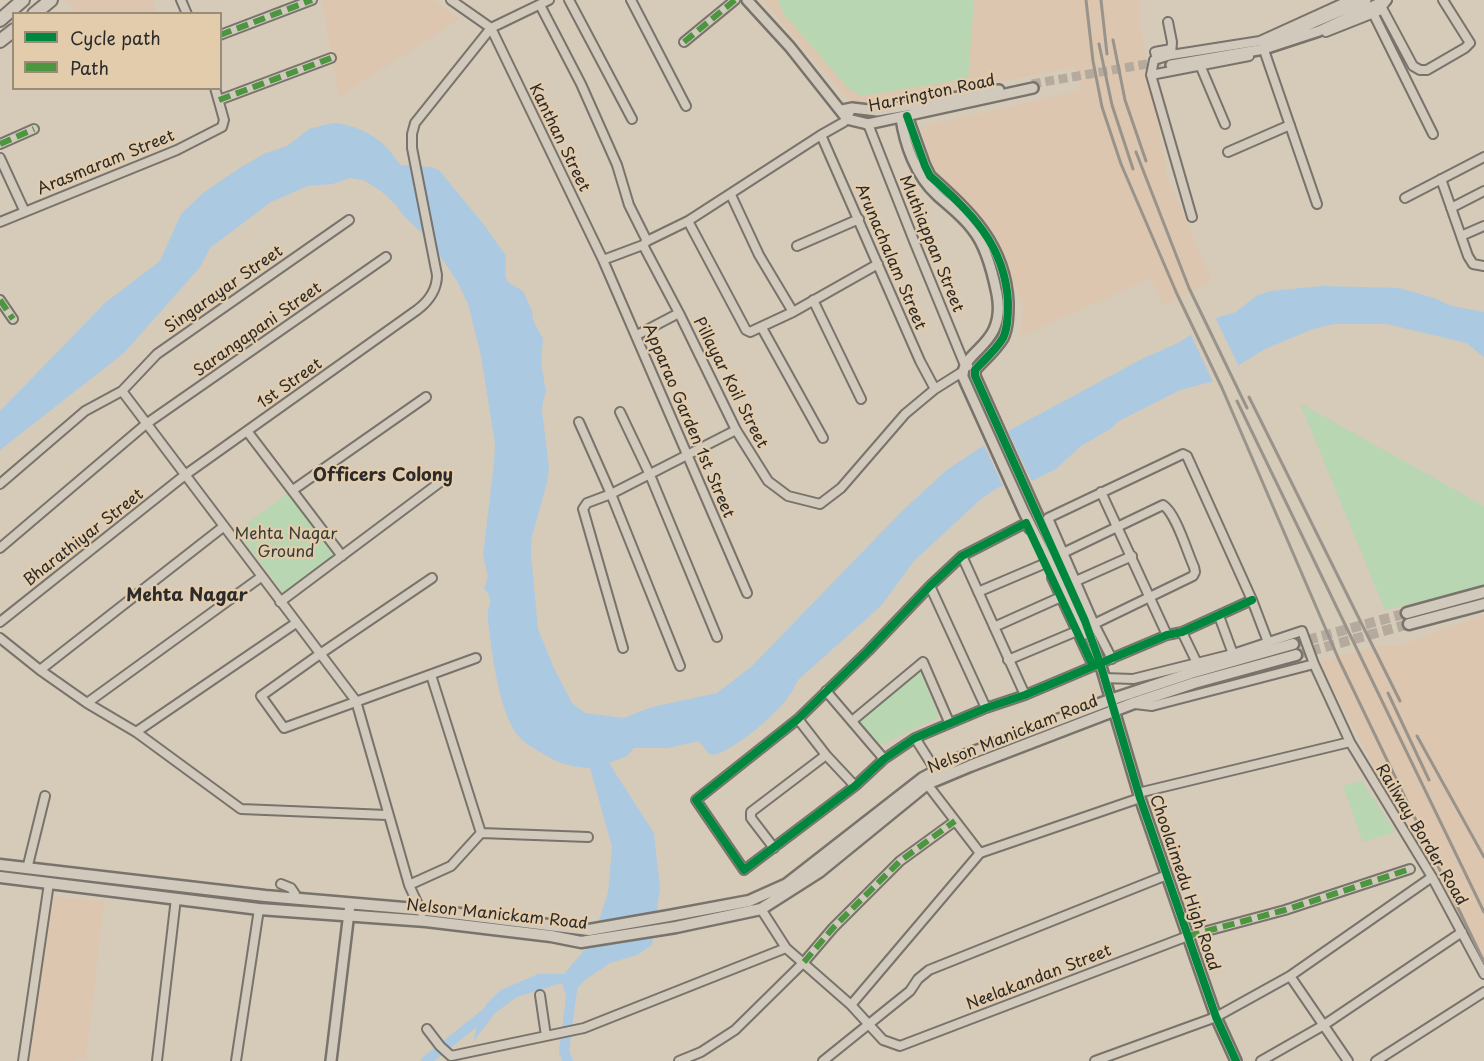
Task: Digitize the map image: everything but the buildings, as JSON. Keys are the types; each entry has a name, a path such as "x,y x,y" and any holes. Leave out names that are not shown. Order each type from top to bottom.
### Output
{"main road":[{"path":"0,20 23,0"},
{"path":"36,12 51,0"},
{"path":"0,41 12,32"},
{"path":"1484,592 1408,618 1484,604"},
{"name":"Nelson Manickam Road","path":"0,865 163,891 177,898 259,909 350,910 420,909 589,930 748,901 787,884 923,778 966,755 1110,700 1191,673 1295,650 1134,703 927,784 819,872 761,909 676,927 581,942 551,936 350,910 295,899 163,891 49,883 0,877"}],"street":[{"path":"222,34 312,0"},
{"path":"451,0 491,28 549,0"},
{"path":"569,0 632,119"},
{"path":"631,0 686,106"},
{"path":"684,42 735,0"},
{"name":"Harrington Road","path":"747,0 790,47 847,119 868,124 1033,86 877,111 852,108 842,110"},
{"path":"1171,57 1260,41 1350,0"},
{"path":"1192,216 1151,75 1154,60 1263,44 1367,4 1385,3 1413,66 1420,70 1427,70 1465,48 1470,42 1443,0"},
{"path":"1151,75 1265,53 1367,4"},
{"path":"1367,4 1433,134"},
{"name":"Pillayar Koil Street","path":"540,5 581,84 616,165 645,243 736,430 768,480 788,496 820,504 841,488 905,414 935,389"},
{"path":"1168,22 1172,36 1171,57"},
{"name":"1st Street","path":"185,476 414,312 433,294 437,275 412,148 412,134 419,117 491,28"},
{"name":"Kanthan Street","path":"491,28 603,260"},
{"path":"1265,53 1317,204"},
{"path":"216,90 219,100 331,58"},
{"path":"1200,65 1226,123"},
{"name":"Arasmaram Street","path":"0,222 24,210 177,150 222,127 224,120 219,100"},
{"path":"603,260 645,243 731,195 847,119 852,108"},
{"path":"904,117 903,131 918,171 937,195 958,212 975,232 990,269 998,310 998,323 986,343 963,368 935,389"},
{"path":"904,117 930,176 980,225 1000,261 1007,289 1008,316 1003,337 975,369"},
{"name":"Muthiappan Street","path":"868,124 963,368"},
{"path":"1228,152 1290,125"},
{"path":"0,144 34,129"},
{"name":"Arunachalam Street","path":"821,135 920,362 935,389"},
{"path":"1405,198 1484,157"},
{"path":"0,158 24,210"},
{"path":"1441,179 1471,260 1473,264 1484,266"},
{"path":"1451,208 1484,191"},
{"path":"731,195 759,255 793,312"},
{"path":"797,246 859,219"},
{"name":"Singarayar Street","path":"122,392 157,354 349,220"},
{"path":"688,221 750,332 793,312 879,264"},
{"path":"1461,236 1484,226"},
{"name":"Sarangapani Street","path":"0,548 146,424 386,258"},
{"name":"Apparao Garden 1st Street","path":"603,260 747,593"},
{"path":"0,300 13,319"},
{"path":"813,300 861,399"},
{"path":"637,335 679,313"},
{"path":"762,328 823,438"},
{"path":"963,368 975,369"},
{"path":"963,368 969,393 1024,512 1082,630 1092,643"},
{"path":"975,369 979,388 1085,621 1096,665"},
{"path":"0,484 85,411 122,392 356,701 409,885 426,921"},
{"path":"293,490 426,397"},
{"path":"620,412 650,475 717,638"},
{"path":"579,422 611,494 680,666"},
{"path":"623,648 583,508 587,503 650,475 736,430"},
{"path":"247,431 342,556"},
{"path":"1112,659 1094,624 1048,518 1183,453 1187,456 1252,600 1268,642"},
{"name":"Bharathiyar Street","path":"0,622 185,476"},
{"path":"280,602 443,480"},
{"path":"1101,492 1167,634"},
{"path":"1064,553 1163,505 1167,507 1173,518 1195,572 1193,576 1094,624"},
{"path":"1110,700 1104,678 1096,665 1077,632 1026,523 962,556 930,585 868,651 798,719 696,800 744,870 855,786 884,759 915,738 949,722 1025,695 1096,665 1112,659 1167,634 1182,632 1252,600"},
{"path":"40,670 224,527"},
{"path":"962,556 1025,695"},
{"path":"1076,580 1132,556"},
{"path":"978,592 1046,563"},
{"path":"87,703 261,577"},
{"path":"432,578 261,696 284,728 476,658"},
{"path":"930,585 986,708"},
{"path":"994,627 1061,597"},
{"path":"1219,616 1233,654"},
{"path":"136,732 296,623"},
{"name":"Railway Border Road","path":"1104,678 1133,679 1233,654 1302,631 1314,664 1350,742 1432,877 1484,974"},
{"path":"1008,660 1077,632"},
{"path":"1182,632 1197,663"},
{"path":"0,638 40,670 87,703 136,732 241,809 387,815"},
{"path":"852,720 923,662 949,722"},
{"path":"1134,703 1152,706 1314,664"},
{"path":"431,675 481,833"},
{"path":"826,691 884,759"},
{"name":"Choolaimedu High Road","path":"1110,700 1139,795 1216,1017 1236,1061"},
{"path":"798,719 826,755 855,786"},
{"path":"915,738 936,771"},
{"path":"851,1005 980,853 1139,795 1350,742"},
{"path":"774,848 751,818 752,813 826,755"},
{"path":"927,784 980,853"},
{"path":"27,868 45,796"},
{"path":"679,1061 701,1052 735,1030 804,962 833,928 900,861 954,821"},
{"path":"409,885 451,866 481,833 588,837"},
{"name":"Neelakandan Street","path":"869,1026 883,1040 900,1046 1188,936 1285,910 1410,869"},
{"path":"823,1061 910,992 918,979 929,970 1167,875"},
{"path":"1095,1061 1216,1017 1290,975 1432,877"},
{"path":"23,1061 49,883"},
{"path":"281,884 291,888 295,899"},
{"path":"157,1061 177,898"},
{"path":"236,1061 259,909"},
{"path":"761,909 786,948 851,1005 869,1026"},
{"path":"332,1061 350,910"},
{"path":"1261,1061 1324,1025 1462,932"},
{"path":"427,1029 447,1055 459,1056 584,1028 786,948"},
{"path":"1290,975 1348,1061"},
{"path":"1377,1061 1484,992"},
{"path":"540,995 546,1036"}],"shaded area":[{"path":"65,0 152,0 157,12 75,12"},
{"path":"322,0 434,0 459,19 339,97"},
{"path":"762,0 1139,0 1140,25 1168,179 1212,281 1163,306 1151,278 1019,337 1024,308 1003,253 982,218 932,169 921,127 1082,90 1075,67 880,105 854,106"},
{"path":"1484,615 1484,967 1437,874 1378,774 1319,662 1378,646 1399,646"},
{"path":"49,896 104,901 86,1059 26,1061"}],"green space":[{"path":"778,0 974,0 968,79 861,96 848,88 783,13"},
{"path":"1300,403 1484,506 1484,586 1385,610"},
{"name":"Mehta Nagar Ground","path":"288,493 336,556 284,594 237,531"},
{"path":"919,668 939,717 879,746 856,718"},
{"path":"1362,781 1395,832 1363,842 1343,786"}],"water":[{"path":"332,123 352,126 371,135 385,145 401,165 431,167 439,170 485,226 506,256 505,276 509,283 523,291 532,311 533,320 543,339 541,362 546,392 542,410 549,467 547,483 532,536 531,554 538,629 553,666 572,703 585,713 624,718 652,707 717,693 752,666 903,510 948,469 997,437 1142,359 1178,343 1219,317 1236,312 1256,296 1270,291 1322,286 1399,288 1452,306 1484,312 1484,357 1466,343 1387,324 1334,324 1313,329 1265,349 1211,382 1180,390 1117,422 1112,428 1081,446 1056,469 1034,480 999,487 981,499 914,561 881,606 798,680 777,711 745,738 714,755 708,753 699,741 668,748 634,748 627,756 609,763 654,833 660,888 652,945 637,955 610,963 585,980 567,999 562,983 517,997 495,1013 473,1042 479,1019 487,1003 501,990 538,974 564,974 592,941 608,893 612,847 590,768 559,762 524,742 514,730 502,702 494,667 488,616 490,601 484,588 488,577 483,555 495,444 481,356 468,304 457,281 429,240 381,191 363,180 350,178 333,184 308,186 271,202 210,248 200,267 124,353 0,450 0,411 106,302 160,261 181,214 203,193 241,167 266,153 287,146 309,129"}],"pier":[{"path":"1215,317 1239,367 1214,384 1190,333"},
{"path":"1007,429 1033,484 1004,488 983,443"}],"waterway":[{"path":"568,1061 564,1052 573,982"},
{"path":"426,1061 489,1011"}],"tunnel":[{"path":"1032,84 1170,60"},
{"path":"1293,644 1407,613"},
{"path":"1296,655 1409,624"}],"railway":[{"path":"1086,0 1093,61 1102,107 1121,164 1177,294 1222,388 1339,660 1484,962"},
{"path":"1101,0 1107,54"},
{"path":"1113,40 1125,100 1146,161"},
{"path":"1099,44 1112,105 1133,169"},
{"path":"1136,152 1189,288 1247,408"},
{"path":"1249,397 1400,701"},
{"path":"1237,401 1484,912"},
{"path":"1388,693 1429,780"},
{"path":"1417,736 1484,857"}],"marked path":[{"path":"222,34 312,0"},
{"path":"684,42 735,0"},
{"path":"219,100 331,58"},
{"path":"0,144 34,129"},
{"path":"0,300 13,319"},
{"path":"804,962 833,928 900,861 955,821"},
{"path":"1188,936 1285,910 1410,869"}],"cycle path":[{"path":"907,116 930,176 971,216 993,246 1000,263 1008,302 1006,330 997,347 975,370 975,376 1085,621 1100,663 1140,798 1216,1017 1236,1061"},
{"path":"1093,666 1026,523 962,556 798,719 696,800 744,870 855,786 884,759 915,738 986,708 1025,695 1167,635 1182,632 1252,600"}],"district":[{"name":"Officers Colony","path":"383,476"},
{"name":"Mehta Nagar","path":"187,596"}]}
